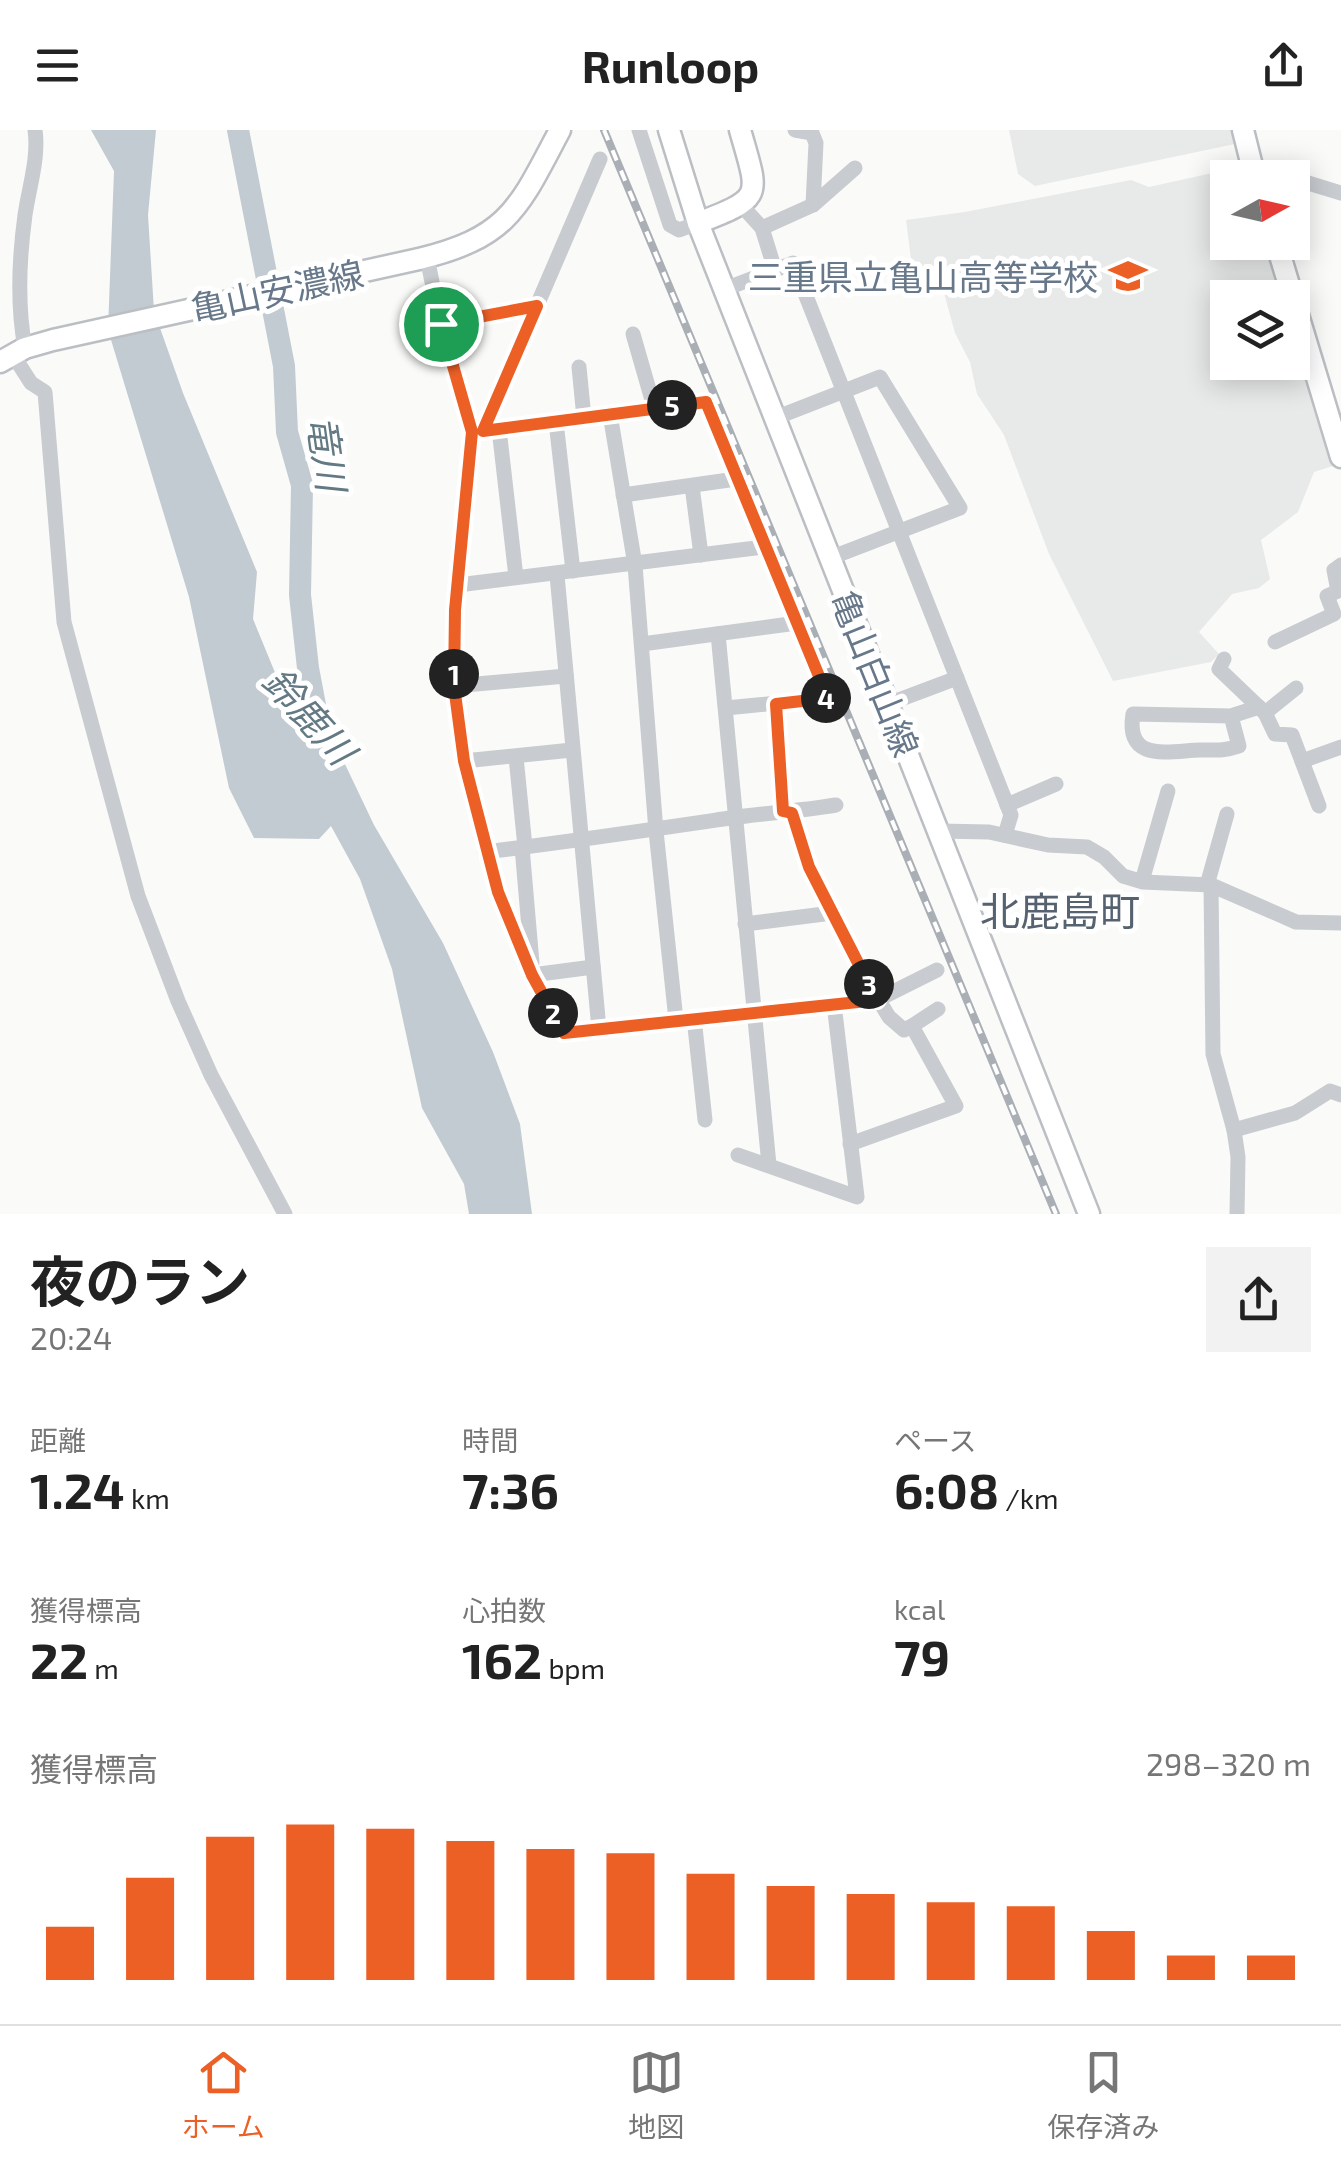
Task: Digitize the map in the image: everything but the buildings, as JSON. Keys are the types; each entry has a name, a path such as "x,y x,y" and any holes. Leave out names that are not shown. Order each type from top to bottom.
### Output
{"main road":[{"name":"亀山安濃線","path":"12,355 53,340 423,258 474,243 506,218 522,198 560,130"},
{"name":"亀山白山線","path":"669,130 698,223 1088,1214"},
{"path":"698,223 742,206 750,194 753,176 740,130"},
{"path":"1243,130 1250,160"},
{"path":"1281,260 1341,457"}],"street":[{"path":"35,130 36,157 25,217 20,303 12,355 31,383 45,392 64,622 138,896 211,1075 285,1214"},
{"path":"640,130 670,224 679,230 698,223"},
{"path":"795,130 812,133 816,143 813,205"},
{"path":"600,159 484,430 458,585 454,686 464,761 485,852 532,975 564,1033 877,1000 937,970"},
{"path":"762,228 813,205 855,168"},
{"path":"1310,184 1341,193"},
{"path":"742,206 762,228 775,270"},
{"path":"423,258 441,324 484,430 516,577"},
{"path":"726,289 793,263 1007,805 1010,815 1004,835"},
{"path":"441,324 537,306"},
{"path":"633,334 654,407"},
{"path":"578,368 584,418"},
{"path":"776,418 880,377 960,508 830,558"},
{"path":"484,430 706,402 828,698 726,708"},
{"path":"610,414 635,565 676,1020"},
{"path":"556,422 565,573 566,676 599,1029"},
{"path":"623,494 736,479"},
{"path":"692,486 702,555"},
{"path":"458,585 764,546"},
{"path":"1275,642 1334,614 1326,596 1338,591 1334,570 1341,565"},
{"path":"642,644 797,623"},
{"path":"718,634 769,1166"},
{"path":"1224,658 1218,669 1262,710 1276,734 1292,735 1319,806"},
{"path":"454,686 566,676"},
{"path":"888,704 957,678"},
{"path":"1231,716 1239,746 1224,751 1162,755 1140,746 1131,719 1133,714 1231,716 1262,710 1296,688"},
{"path":"776,704 788,812 809,867 877,1000 904,1030 938,1009"},
{"path":"1302,762 1341,747"},
{"path":"464,761 572,750"},
{"path":"516,757 532,975"},
{"path":"1007,805 1056,784"},
{"path":"1142,882 1168,790"},
{"path":"485,852 836,805"},
{"path":"1227,814 1209,885 1212,1054 1234,1130 1237,1214"},
{"path":"939,831 1004,835 1048,845 1087,848 1104,857 1123,876 1142,882 1209,885 1236,893 1296,922 1341,923"},
{"path":"745,924 832,913"},
{"path":"532,975 593,967"},
{"path":"738,1155 857,1198 834,1004"},
{"path":"694,1018 705,1120"},
{"path":"850,1144 956,1106 912,1026"},
{"path":"1234,1130 1295,1113 1330,1091 1341,1095"}],"shaded area":[{"path":"91,130 156,130 148,215 154,311 183,393 257,572 253,619 283,692 333,739 374,825 443,943 493,1052 520,1124 532,1214 469,1214 464,1184 422,1108 392,969 360,879 331,826 319,839 254,838 229,788 189,597 108,330 114,171"},
{"path":"1009,130 1232,130 1235,144 1035,186 1018,174"},
{"name":"三重県立亀山高等学校","path":"1210,174 1210,260 1273,260 1281,280 1210,280 1210,380 1310,380 1310,372 1336,465 1314,472 1298,512 1261,540 1270,579 1259,588 1232,594 1199,632 1219,654 1211,662 1113,681 1049,554 1004,435 977,394 970,362 955,333 941,282 911,259 906,220 1131,180 1149,187"}],"waterway":[{"name":"竜川","path":"238,130 284,366 287,432 302,485 300,595 308,668 324,753"}],"railway":[{"path":"604,130 1056,1214"}],"place":[{"name":"三重県立亀山高等学校","path":"1128,276"}],"district":[{"name":"北鹿島町","path":"1060,910"}],"route":[{"path":"537,306 483,431 706,402 828,698 776,704 783,811 792,813 809,867 877,1000 564,1033 532,975 498,892 464,761 454,686 455,610 472,432 441,324 537,306"}],"water label":[{"name":"鈴鹿川","path":"310,715"}]}
